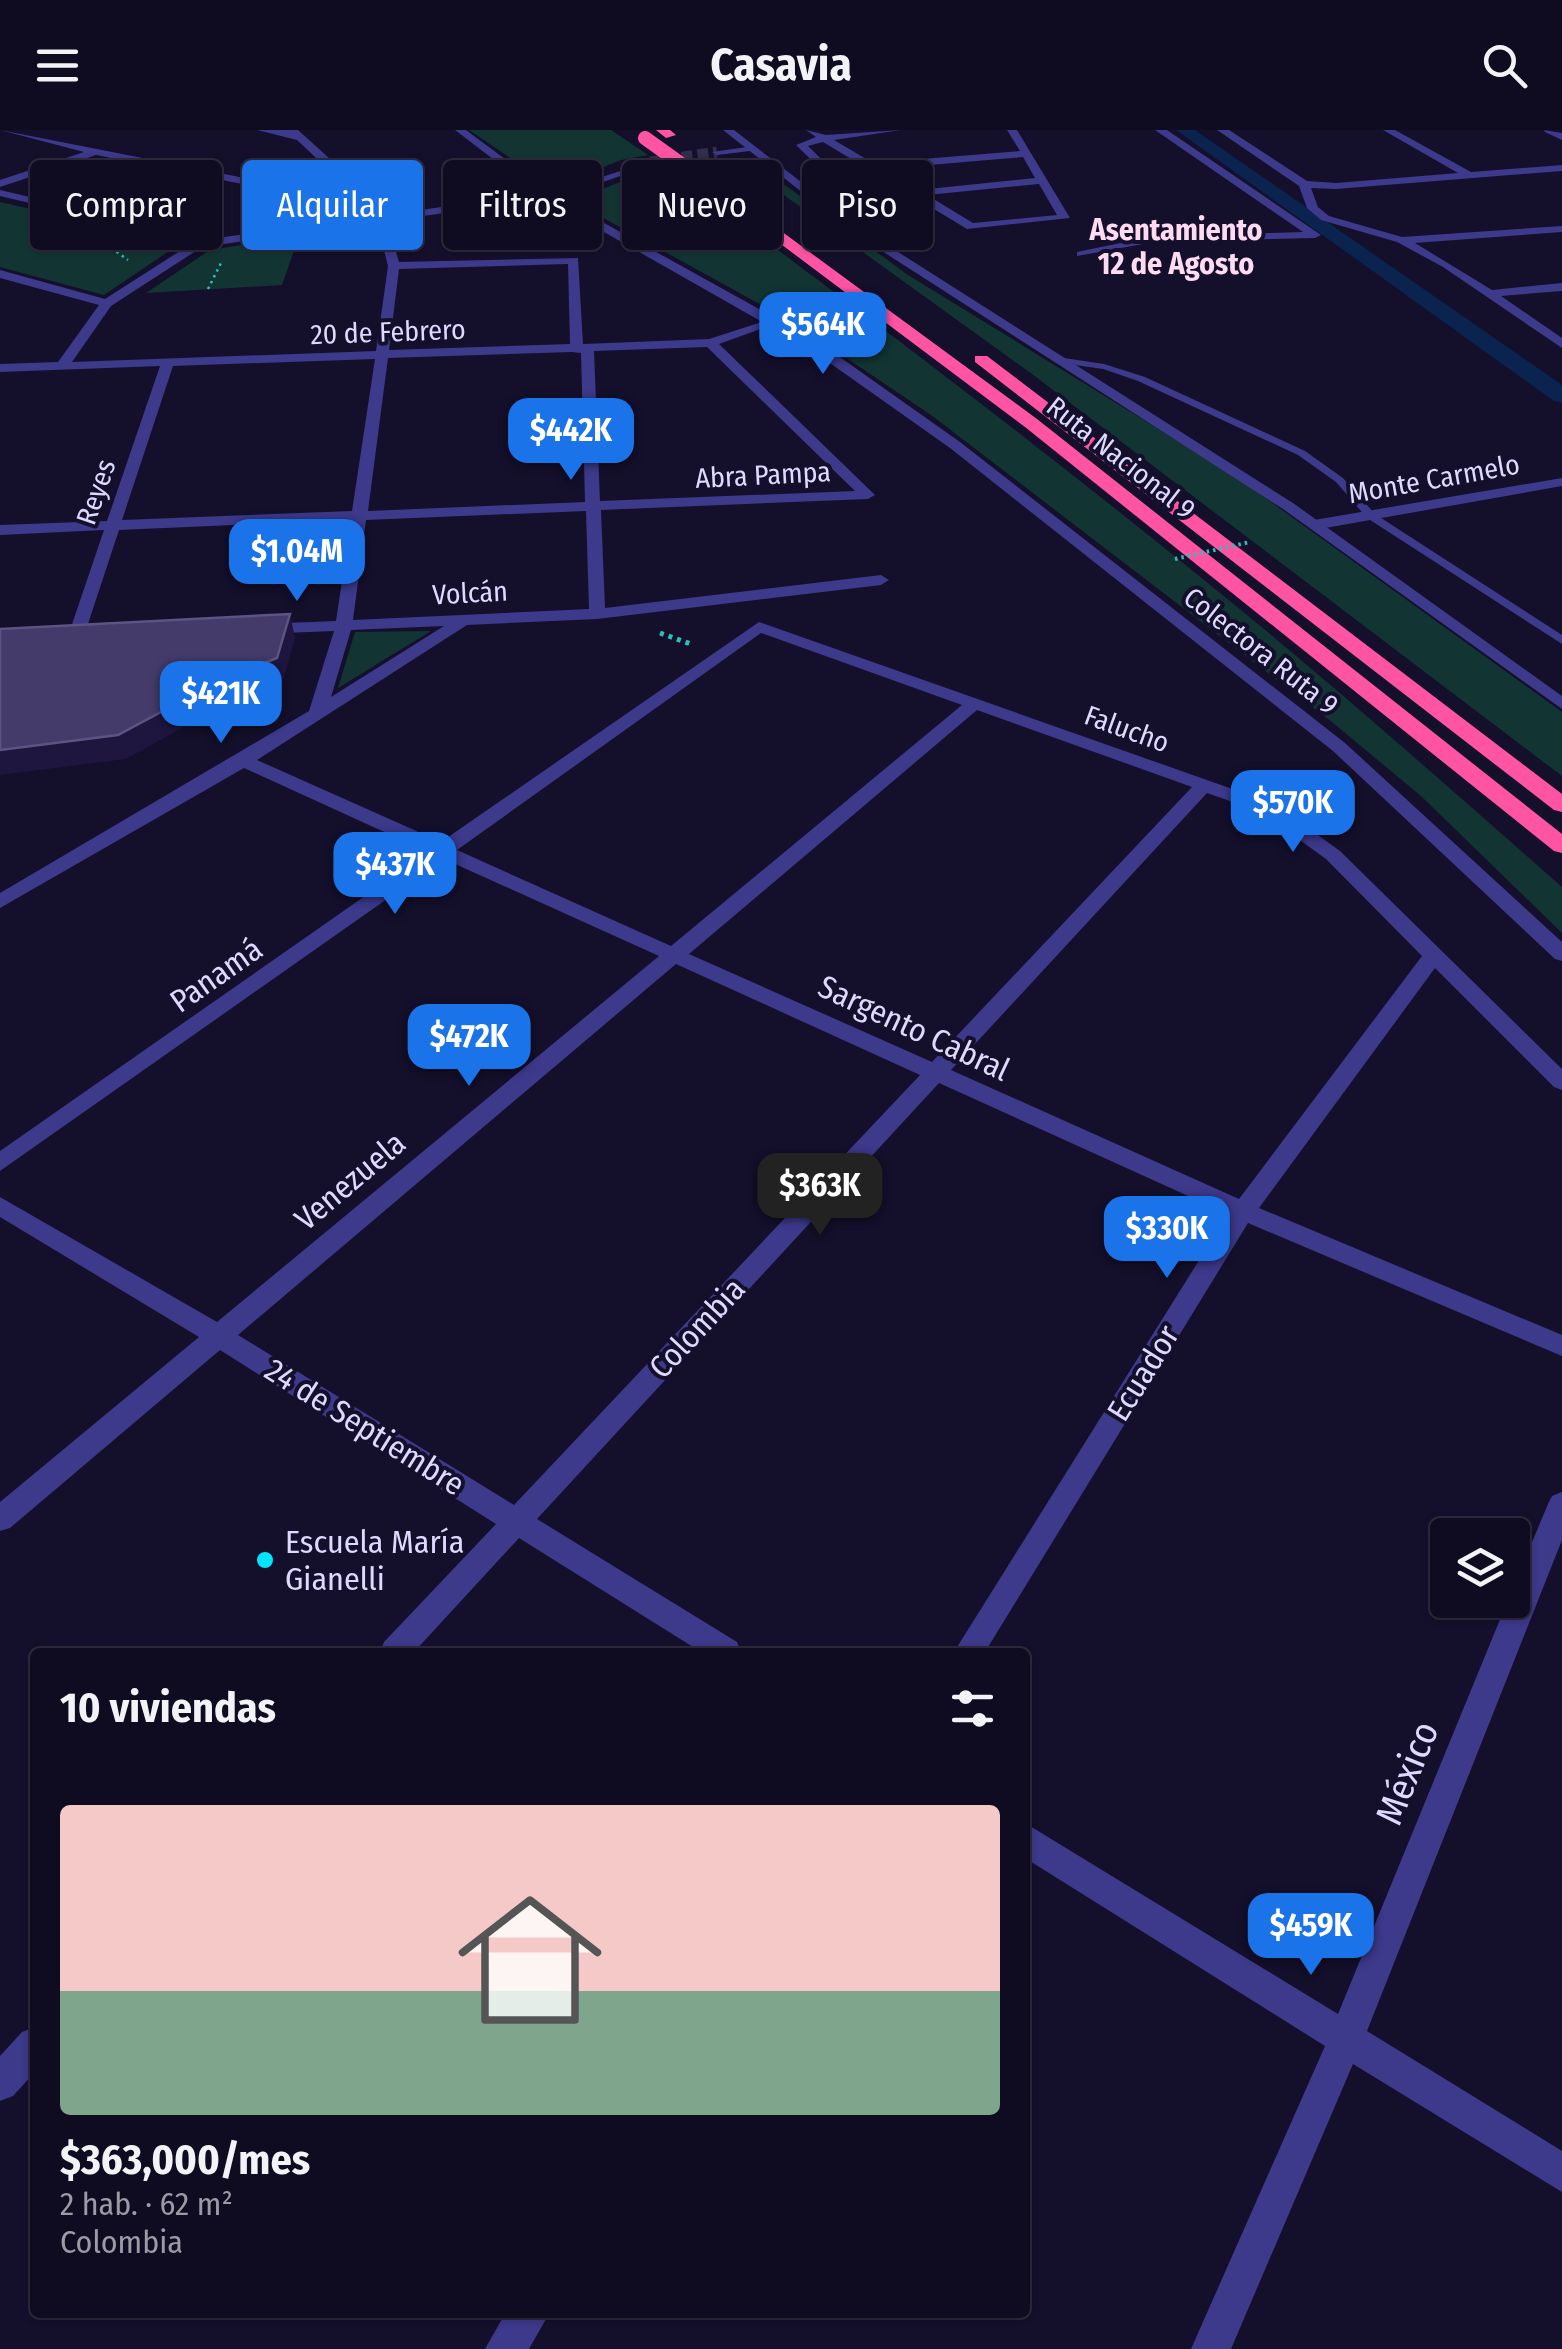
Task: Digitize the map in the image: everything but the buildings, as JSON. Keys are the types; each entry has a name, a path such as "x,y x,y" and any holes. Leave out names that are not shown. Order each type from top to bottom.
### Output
{"highway":[{"path":"666,133 683,144"},
{"name":"Ruta Nacional 9","path":"640,134 698,160"},
{"name":"Ruta Nacional 9","path":"696,154 704,160"},
{"name":"Ruta Nacional 9","path":"782,214 788,218"},
{"name":"Ruta Nacional 9","path":"782,222 1562,846"},
{"name":"Ruta Nacional 9","path":"960,344 1562,805"}],"street":[{"path":"2,130 242,183"},
{"path":"262,130 296,134 324,160"},
{"path":"460,130 500,160"},
{"path":"728,130 802,188"},
{"path":"811,130 863,160"},
{"path":"817,160 801,145 824,138 896,130"},
{"path":"933,202 971,226 1064,218 1012,130"},
{"path":"1082,254 1154,239 1315,235 1160,130"},
{"path":"1388,130 1469,175"},
{"path":"1549,130 1562,137"},
{"path":"1219,132 1304,184 1336,186 1562,168"},
{"path":"1172,138 1186,136"},
{"path":"725,160 750,148"},
{"path":"0,184 96,152"},
{"path":"933,161 1026,154"},
{"path":"933,192 1040,181"},
{"path":"1304,184 1306,198 1325,218 1400,240 1494,294 1562,344"},
{"path":"0,193 30,200"},
{"name":"Colectora Ruta 9","path":"602,226 774,322 860,376 1339,748 1562,954"},
{"path":"1400,240 1562,229"},
{"path":"62,367 107,303 193,250"},
{"path":"317,714 344,626 394,250"},
{"path":"888,250 1314,525 1562,704"},
{"path":"394,266 574,260 595,507 597,614"},
{"path":"0,274 107,303"},
{"path":"1494,294 1562,287"},
{"name":"20 de Febrero","path":"0,368 710,344 774,322"},
{"name":"Abra Pampa","path":"0,530 868,495 710,344"},
{"name":"Reyes","path":"76,636 167,365"},
{"name":"Monte Carmelo","path":"1314,525 1562,482"},
{"name":"Volcán","path":"248,630 597,614 880,580"},
{"path":"0,902 243,761 461,622"},
{"name":"Panamá","path":"0,1163 759,627"},
{"name":"Falucho","path":"759,627 1268,808 1306,832 1562,1082"},
{"path":"57,638 95,636"},
{"name":"Venezuela","path":"0,1519 975,703"},
{"name":"Sargento Cabral","path":"243,761 1243,1212 1562,1346"},
{"name":"Colombia","path":"399,1648 1204,786"},
{"name":"Ecuador","path":"972,1648 1243,1212 1433,956"},
{"name":"24 de Septiembre","path":"0,1206 217,1335 720,1648"},
{"name":"México","path":"1211,2349 1346,2038 1562,1504"},
{"path":"1030,1842 1562,2174"},
{"path":"0,2083 30,2050"},
{"path":"505,2349 526,2318"}],"lane":[{"path":"1064,361 1110,365 1288,442 1354,490 1371,516 1562,640"}],"path":[{"path":"1175,559 1250,542"},
{"path":"645,627 720,655"}],"green space":[{"path":"469,130 611,130 648,155 602,168 602,160 513,160"},
{"path":"622,181 622,228 602,217 602,189"},
{"path":"782,183 802,197 802,208 782,194"},
{"path":"0,202 30,209 30,250 171,250 104,295 0,267"},
{"path":"242,245 242,250 294,250 282,285 146,293 210,250"},
{"path":"662,250 777,250 891,335 1264,629 1562,887 1562,933 1421,796 1332,722 931,415 796,324"},
{"path":"860,250 874,250 908,275 1235,476 1562,712 1562,776 1032,374"},
{"path":"431,631 338,688 355,632"}],"waterway":[{"path":"1184,130 1562,396"}],"tunnel":[{"path":"663,160 717,152"}],"place":[{"name":"Escuela María Gianelli","path":"265,1560"}],"district":[{"name":"Asentamiento 12 de Agosto","path":"1176,247"}]}
